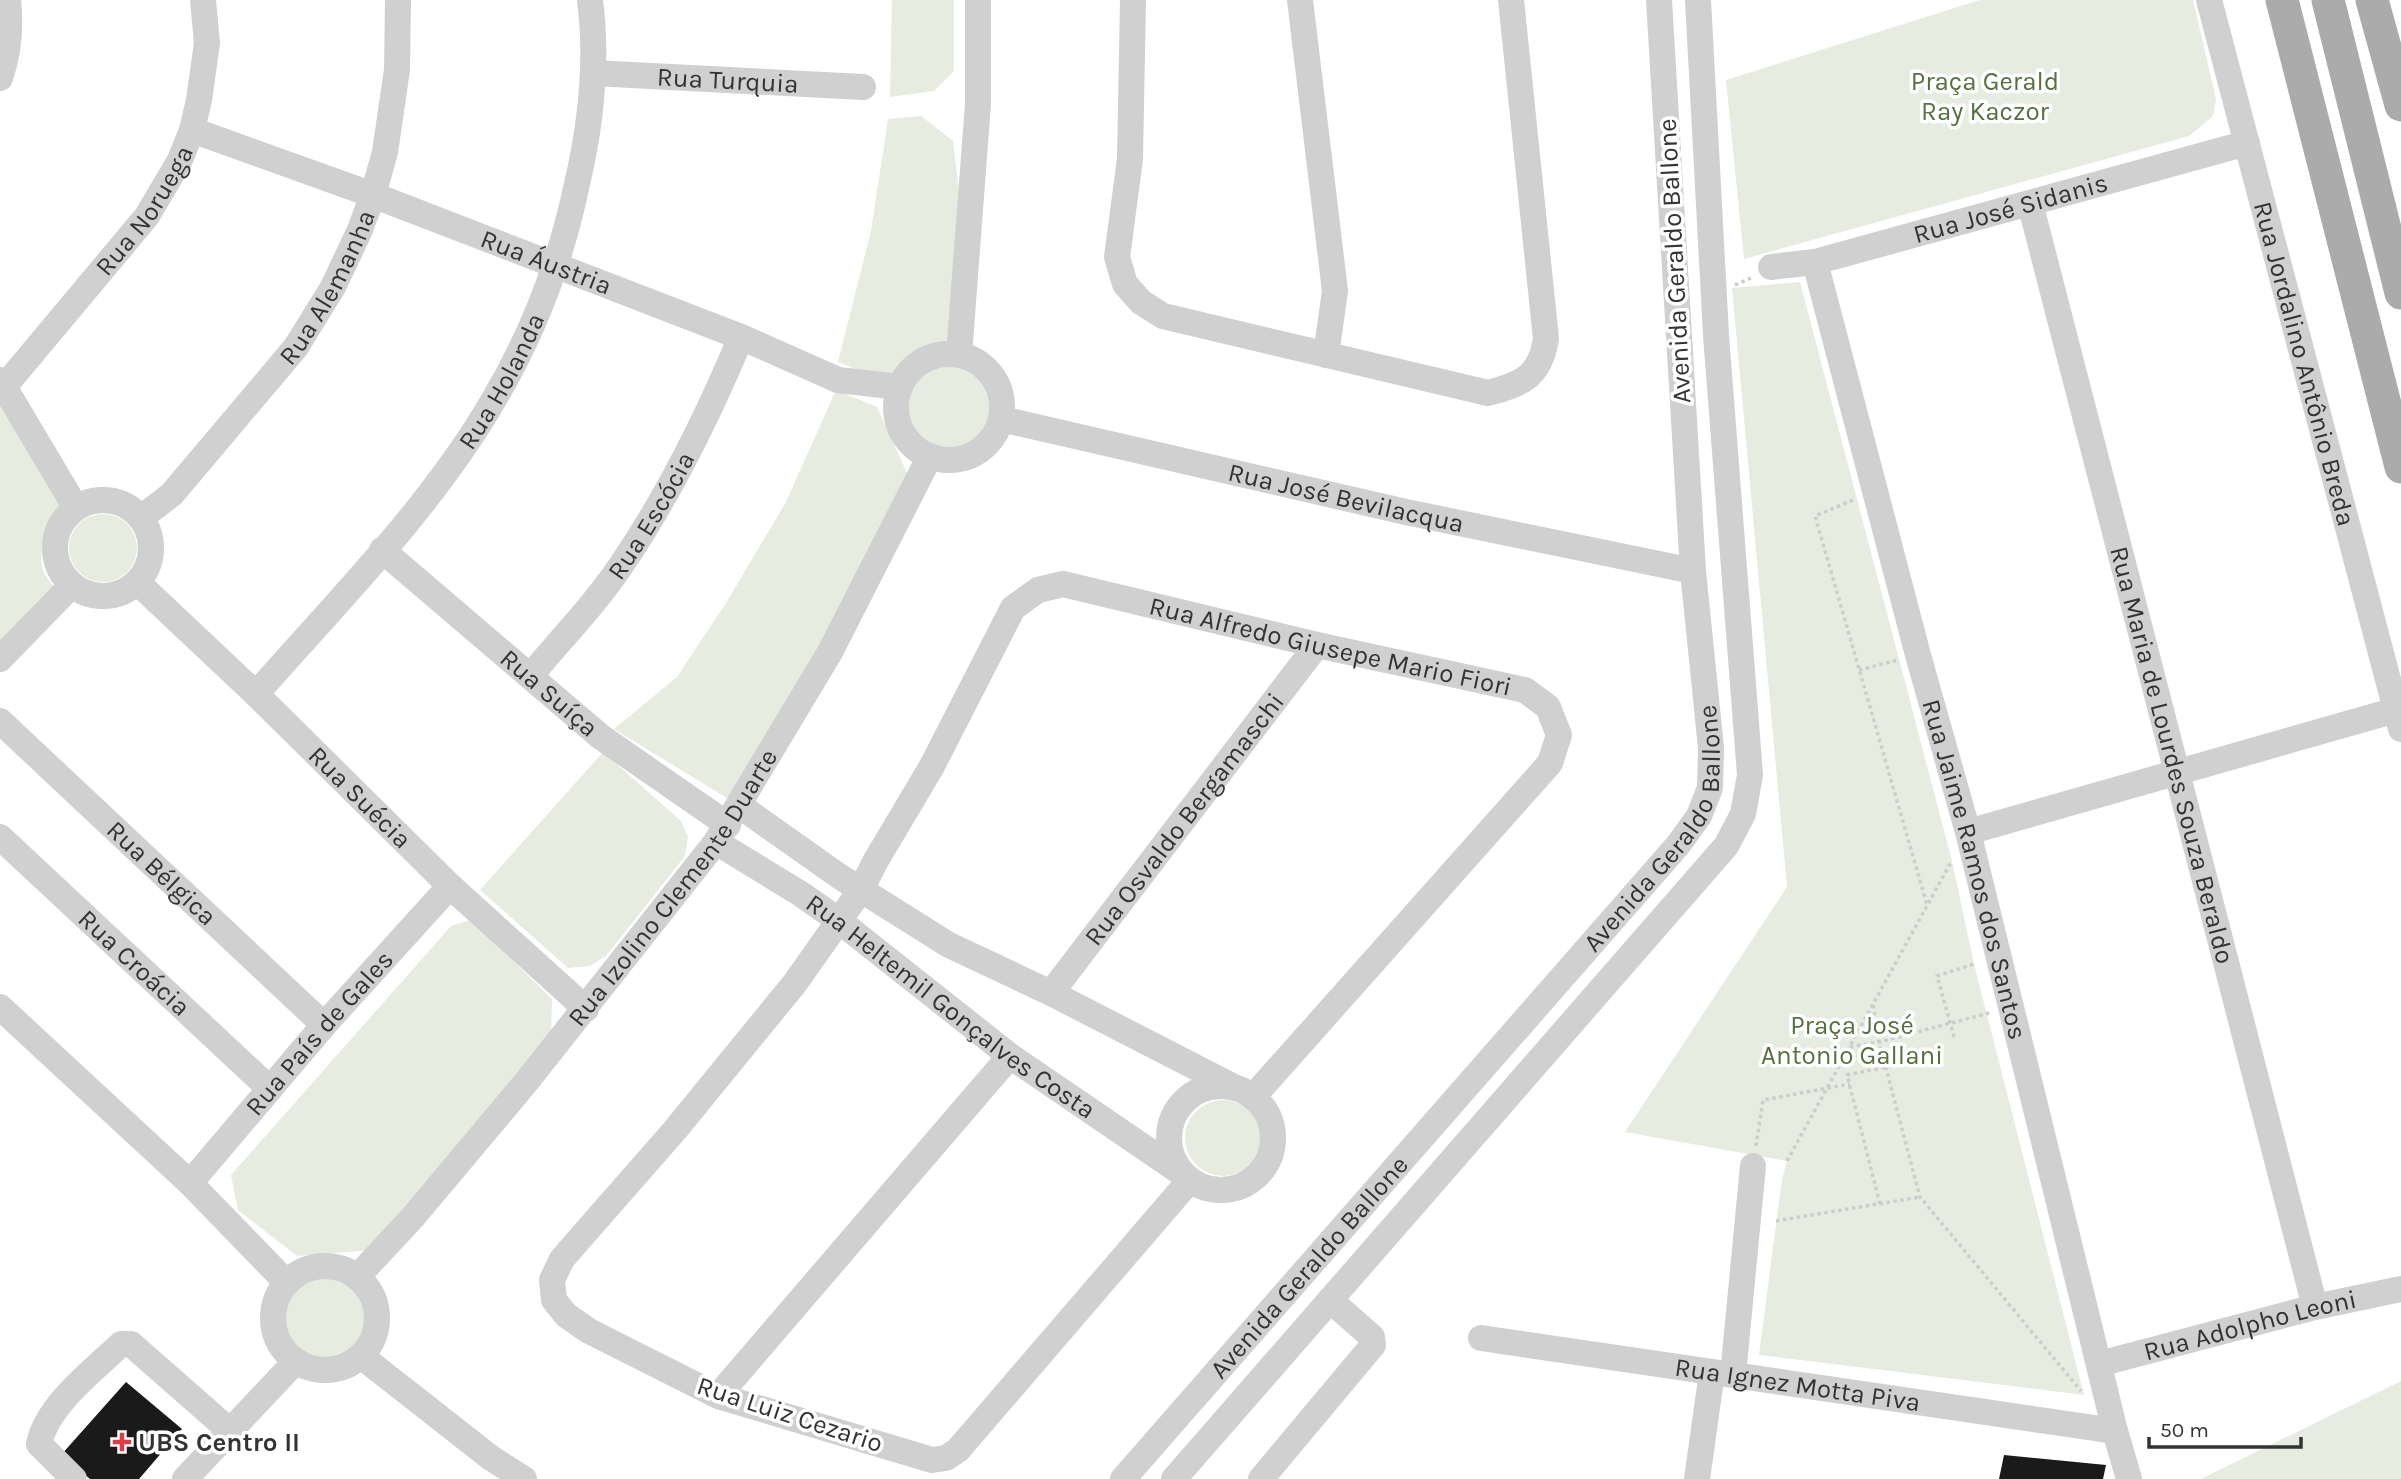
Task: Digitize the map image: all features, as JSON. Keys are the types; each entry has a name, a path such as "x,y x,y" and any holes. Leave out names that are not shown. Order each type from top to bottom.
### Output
{"main road":[{"path":"2282,0 2401,467"},
{"path":"2328,0 2401,293"},
{"path":"2372,0 2401,105"}],"street":[{"path":"0,78 6,62 11,23 8,0"},
{"name":"Rua Noruega","path":"2,384 147,216 180,160 192,130 207,43 203,0"},
{"name":"Rua Alemanha","path":"141,518 172,494 296,347 332,287 359,232 385,152 397,70 398,0"},
{"name":"Rua Holanda","path":"256,694 432,490 494,401 526,339 555,266 587,142 593,73 590,0"},
{"path":"959,355 978,104 978,0"},
{"path":"1133,0 1130,159 1117,257 1125,284 1141,302 1163,316 1488,393 1511,387 1530,376 1542,359 1546,339 1511,0"},
{"path":"1300,0 1335,291 1326,355"},
{"name":"Avenida Geraldo Ballone","path":"1123,1479 1678,845 1699,816 1710,788 1711,748 1693,571 1659,0"},
{"name":"Avenida Geraldo Ballone","path":"1174,1479 1726,846 1743,814 1749,775 1714,289 1698,0"},
{"name":"Rua Jordalino Antônio Breda","path":"2209,0 2399,720"},
{"name":"Rua Turquia","path":"593,73 863,87"},
{"name":"Rua Áustria","path":"192,130 373,195 741,337 838,380 900,387"},
{"name":"Rua José Sidanis","path":"1771,267 1815,262 2247,143"},
{"name":"Rua Maria de Lourdes Souza Beraldo","path":"2031,203 2315,1307"},
{"name":"Rua Jaime Ramos dos Santos","path":"1815,262 1918,655 1968,832 2129,1479"},
{"name":"Rua Escócia","path":"531,675 621,566 667,493 712,406 741,337"},
{"path":"959,355 978,363 993,378 1000,391 1001,419 993,435 981,448 965,457 948,460 930,456 916,448 897,420 896,404 900,387 908,373 920,362 935,356 959,355"},
{"path":"2,384 76,508"},
{"name":"Rua José Bevilacqua","path":"1001,419 1406,512 1693,571"},
{"name":"Rua Izolino Clemente Duarte","path":"357,1277 413,1217 586,1009 728,824 830,652 930,456"},
{"path":"111,501 131,508 141,518 151,539 152,551 144,573 137,582 125,591 105,596 84,593 72,585 59,567 55,545 61,524 76,508 89,502 111,501"},
{"name":"Rua Suíça","path":"382,550 601,737 728,824"},
{"name":"Rua Suécia","path":"137,582 256,694 450,886 586,1009"},
{"name":"Rua Alfredo Giusepe Mario Fiori","path":"862,888 932,766 1013,608 1038,590 1063,584 1317,645 1525,690 1548,707 1559,735 1550,763 1245,1093"},
{"path":"0,659 72,585"},
{"name":"Rua Osvaldo Bergamaschi","path":"1051,993 1317,645"},
{"path":"1968,832 2178,772 2399,720"},
{"name":"Rua Bélgica","path":"0,721 324,1025"},
{"name":"Rua Heltemil Gonçalves Costa","path":"728,824 820,863 949,945 1051,993 1245,1093"},
{"name":"Rua Heltemil Gonçalves Costa","path":"728,824 801,894 838,920 1010,1056 1186,1177"},
{"name":"Rua Croácia","path":"0,837 270,1089"},
{"name":"Rua País de Gales","path":"190,1183 324,1025 450,886"},
{"name":"Rua Luiz Cezario","path":"862,888 795,983 676,1130 562,1259 552,1280 554,1300 566,1315 589,1331 718,1396 932,1460 946,1458 958,1450 1186,1177"},
{"path":"0,1007 190,1183 287,1283"},
{"path":"718,1396 1010,1056"},
{"path":"1220,1086 1245,1093 1265,1110 1272,1126 1273,1144 1268,1162 1257,1176 1242,1186 1224,1190 1206,1188 1186,1177 1174,1160 1169,1144 1170,1127 1177,1111 1188,1098 1203,1090 1220,1086"},
{"path":"1697,1479 1722,1373 1753,1166"},
{"path":"321,1266 344,1269 357,1277 368,1288 375,1301 376,1331 370,1345 346,1366 329,1370 311,1368 296,1361 281,1345 273,1324 278,1295 299,1273 321,1266"},
{"name":"Rua Adolpho Leoni","path":"2099,1364 2315,1307 2401,1289"},
{"path":"1261,1479 1373,1345 1372,1337 1330,1300"},
{"name":"Rua Ignez Motta Piva","path":"1481,1338 2115,1431"},
{"path":"74,1479 38,1444 41,1432 55,1408 121,1344 131,1344 230,1431"},
{"path":"360,1356 491,1458 524,1479"},
{"path":"185,1479 296,1361"}],"path":[{"path":"1714,289 1721,292 1771,267"},
{"path":"1874,491 1815,516 1927,905"},
{"path":"1859,670 1918,655"},
{"path":"1787,1161 1968,832"},
{"path":"1954,1037 1937,975 1974,964"},
{"path":"1873,1005 1885,1067 1920,1197 2084,1395"},
{"path":"1850,1047 1879,1042 2011,1007"},
{"path":"1880,1204 1847,1075 1896,1065"},
{"path":"1753,1166 1763,1100 1850,1084"},
{"path":"1776,1221 1920,1197"}],"green space":[{"path":"892,0 954,0 954,71 934,91 890,97"},
{"name":"Praça Gerald Ray Kaczor","path":"1980,0 2193,0 2216,99 2213,116 2189,136 1744,259 1726,80"},
{"path":"921,116 953,141 967,259 947,354 919,364 900,387 838,362 871,231 888,119"},
{"name":"Praça José Antonio Gallani","path":"1800,282 1952,861 1974,964 2084,1395 1759,1355 1782,1179 1787,1161 1625,1132 1787,887 1732,288"},
{"path":"941,367 957,367 971,374 982,385 989,399 986,422 971,440 957,447 941,447 927,440 916,429 909,415 909,399 916,385 927,374"},
{"path":"836,390 877,407 907,473 740,806 614,729 677,677 726,603 786,502"},
{"path":"0,401 61,507 48,530 41,556 44,573 55,588 0,642"},
{"path":"96,514 110,514 122,519 132,529 137,548 132,567 122,577 110,582 96,582 84,577 74,567 69,555 69,541 74,529 84,519"},
{"path":"603,752 681,821 688,837 685,856 606,956 590,966 568,968 480,890"},
{"path":"471,920 552,999 551,1037 371,1250 297,1256 238,1210 231,1175 451,926"},
{"path":"1223,1100 1237,1103 1250,1111 1258,1124 1261,1138 1258,1152 1250,1165 1237,1173 1223,1176 1209,1173 1196,1165 1188,1152 1185,1138 1188,1124 1196,1111 1209,1103"},
{"path":"326,1274 342,1278 356,1287 365,1301 369,1317 365,1333 356,1347 342,1356 326,1360 310,1356 296,1347 287,1333 283,1317 287,1301 296,1287 310,1278"},
{"path":"2401,1381 2401,1479 2201,1479"}],"building":[{"name":"UBS Centro II","path":"126,1382 182,1429 139,1479 90,1479 61,1455"},
{"path":"2004,1455 2106,1465 2103,1479 1999,1479"}],"place":[{"name":"UBS Centro II","path":"122,1442"}]}
